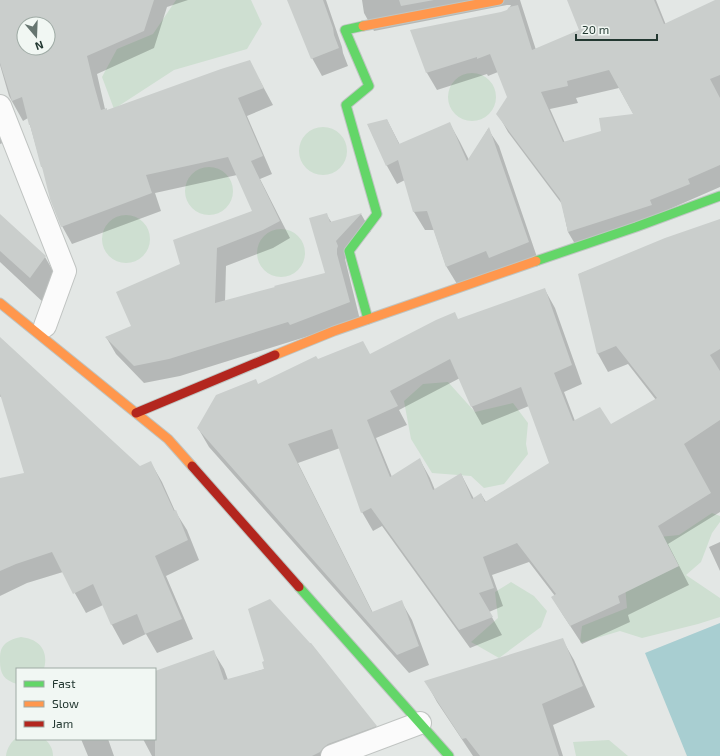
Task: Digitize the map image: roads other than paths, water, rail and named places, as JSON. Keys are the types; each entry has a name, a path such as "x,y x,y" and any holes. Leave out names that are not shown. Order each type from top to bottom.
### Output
{"street":[{"path":"368,320 349,251 377,214 346,105 369,86 345,30 499,0"},
{"path":"0,106 65,271 46,326"},
{"path":"136,413 334,331 636,227 720,196"},
{"path":"0,303 168,439 449,756"},
{"path":"332,756 420,723"}],"water":[{"path":"720,623 720,756 687,756 645,653"}]}
